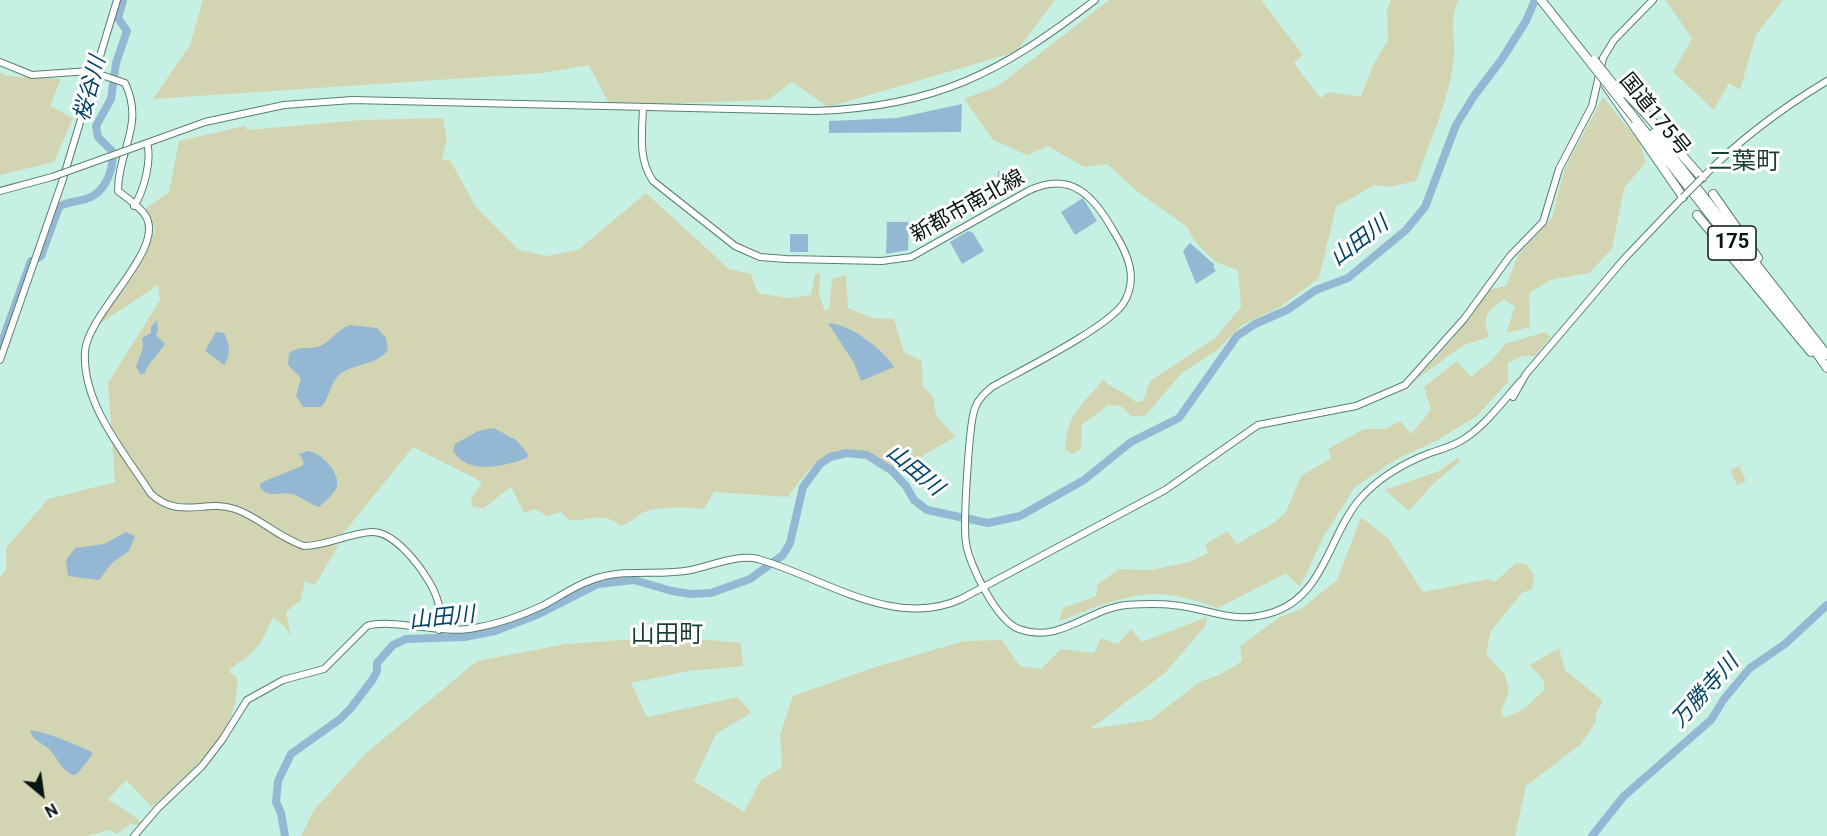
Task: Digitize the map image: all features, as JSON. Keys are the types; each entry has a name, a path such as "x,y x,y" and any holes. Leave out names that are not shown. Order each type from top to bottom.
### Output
{"highway":[{"name":"国道175号","path":"1541,0 1604,82 1638,118 1827,354"},
{"name":"国道175号","path":"1548,0 1806,338 1827,369"},
{"path":"1638,118 1702,178"},
{"path":"1638,118 1683,197"},
{"path":"1713,194 1827,354"},
{"path":"1697,215 1827,369"}],"street":[{"path":"0,360 62,182 117,0"},
{"path":"0,191 52,177 205,122 284,105 352,100 643,108 816,111 867,109 911,101 958,86 1006,63 1048,36 1095,0"},
{"path":"134,836 163,803 202,766 247,700 283,680 324,669 366,626 439,630 473,629 542,606 600,577 669,574 744,558 765,562 866,599 912,609 949,605 1165,490 1258,425 1282,423 1356,406 1405,385 1464,319 1510,256 1543,222 1559,169 1592,106 1603,58 1614,40 1653,0"},
{"path":"0,62 32,75 95,72 125,83 131,94 135,117 118,176 118,192 145,215 148,221 147,244 89,332 84,353 89,385 96,406 151,494 160,502 177,508 234,508 304,546 314,546 370,532 390,536 401,544 438,601 439,630"},
{"name":"新都市南北線","path":"643,108 642,155 646,171 653,182 735,246 760,257 872,261 910,257 1028,191 1047,184 1078,189 1098,204 1127,255 1131,278 1127,294 1107,319 992,387 978,401 972,419 965,530 970,559 1005,620 1017,629 1035,633 1066,629 1107,610 1124,606 1171,604 1236,619 1275,612 1306,591 1317,576 1348,517 1374,485 1393,471 1463,440 1480,427 1624,259 1724,155 1777,113 1827,81"},
{"path":"134,206 141,192 148,151 145,143"},
{"path":"1514,397 1521,381"}],"green space":[{"path":"203,0 1055,0 1016,52 828,107 792,82 768,100 610,106 589,65 543,73 153,99 190,45"},
{"path":"1109,0 1261,0 1303,55 1294,63 1320,98 1329,92 1361,97 1372,67 1388,40 1387,9 1391,0 1459,0 1454,14 1452,73 1438,121 1416,181 1390,187 1374,185 1336,207 1319,278 1280,307 1242,325 1216,351 1182,373 1145,416 1131,416 1121,406 1108,405 1082,425 1081,449 1072,454 1065,449 1073,417 1103,379 1136,402 1143,401 1150,381 1215,338 1241,307 1238,270 1215,262 1194,240 1186,226 1139,193 1107,164 1084,167 1048,146 1027,155 993,140 964,99 998,86"},
{"path":"1665,0 1783,0 1756,35 1740,90 1729,83 1714,110 1673,72 1692,38"},
{"path":"0,72 6,76 61,79 50,106 73,118 54,162 0,175"},
{"path":"1603,97 1639,142 1646,162 1624,188 1612,249 1589,273 1551,280 1529,293 1530,327 1506,333 1515,307 1504,299 1487,315 1486,324 1489,337 1464,345 1414,381 1453,338 1488,290 1506,286 1518,255 1552,218 1564,170"},
{"path":"443,118 447,139 442,160 450,160 476,207 519,250 547,256 578,250 646,193 729,269 751,274 758,293 787,298 811,295 815,274 820,273 819,294 825,311 829,309 832,279 846,275 848,308 872,318 894,319 904,352 922,361 923,386 933,397 936,415 955,437 897,471 865,454 843,449 833,452 815,464 788,497 714,492 704,509 655,509 642,513 621,526 614,521 601,518 569,520 561,512 547,516 535,509 524,513 511,487 484,508 473,507 471,499 482,482 413,447 334,545 339,545 315,585 305,581 301,600 286,612 291,636 273,617 255,649 229,672 237,677 236,697 231,716 222,734 210,750 152,807 126,780 108,799 131,814 141,825 130,824 117,834 109,830 87,836 0,836 0,577 6,570 6,548 48,499 115,482 108,383 160,300 158,285 99,324 144,258 155,230 145,209 169,192 179,141 245,126 247,130 361,120"},
{"path":"1545,332 1551,336 1535,356 1523,356 1508,363 1508,382 1477,416 1436,441 1395,460 1355,487 1324,536 1300,587 1286,573 1218,608 1194,600 1154,594 1106,604 1059,621 1063,608 1096,596 1097,585 1119,569 1151,570 1189,562 1208,553 1205,545 1227,531 1237,544 1275,522 1286,512 1301,476 1331,458 1328,449 1364,429 1385,429 1400,421 1411,434 1431,410 1424,387 1457,361 1471,377 1492,360 1505,344"},
{"path":"1457,458 1461,461 1434,483 1409,511 1385,490 1439,471"},
{"path":"1739,466 1746,481 1737,485 1730,470"},
{"path":"1361,517 1388,538 1423,592 1488,579 1495,582 1516,563 1526,564 1534,575 1532,589 1522,593 1491,631 1486,654 1505,675 1509,691 1501,712 1505,718 1524,709 1545,689 1543,680 1530,665 1559,648 1565,670 1603,701 1596,713 1596,722 1581,744 1526,786 1515,836 301,836 314,810 365,754 477,661 566,644 689,638 741,643 743,666 689,671 631,683 647,717 738,697 751,713 716,734 694,781 744,812 761,780 782,767 780,735 793,696 872,668 964,641 1002,640 1020,666 1041,669 1061,649 1094,653 1101,638 1118,644 1131,629 1142,642 1207,617 1206,625 1165,673 1090,729 1150,720 1201,681 1219,675 1242,661 1240,646 1280,617 1301,609 1337,580"}],"water":[{"path":"962,104 961,132 829,133 829,121 897,118"},
{"path":"998,171 1016,171 1016,189 997,200"},
{"path":"1083,198 1097,221 1075,235 1061,212"},
{"path":"887,222 909,222 908,250 886,254"},
{"path":"968,231 973,233 984,251 962,264 950,242"},
{"path":"790,234 808,234 808,252 790,252"},
{"path":"1190,243 1215,265 1213,267 1216,271 1196,284 1183,251"},
{"path":"157,320 156,335 165,344 151,361 145,373 141,375 136,367 143,347 142,338 151,333 151,327"},
{"path":"828,323 846,328 874,345 894,367 861,381 854,363"},
{"path":"350,325 377,328 386,338 388,350 378,359 340,374 321,407 303,407 296,396 301,378 288,365 289,354 297,349 322,345"},
{"path":"216,332 224,333 228,341 229,353 224,365 205,351"},
{"path":"494,428 516,440 528,454 527,458 487,467 468,464 453,451 455,444 478,431"},
{"path":"308,451 319,455 330,465 336,477 336,489 319,507 292,494 272,494 260,488 260,484 265,481 302,466 304,462 299,454"},
{"path":"126,532 135,536 129,551 111,564 99,580 68,576 66,560 75,548 104,544"},
{"path":"30,730 69,742 92,752 92,755 77,774 72,775 62,767 50,750 33,737"}],"waterway":[{"name":"桜谷川","path":"38,258 41,256 59,207 93,196 99,192 110,173 113,152 98,137 96,126 111,99 116,63 127,31 118,18 123,0"},
{"name":"山田川","path":"285,836 281,813 276,802 278,781 291,754 340,719 351,708 373,679 377,671 377,663 393,645 406,639 464,637 495,631 539,614 598,584 634,580 691,594 711,593 750,579 783,555 790,543 803,487 820,464 830,457 846,453 867,455 891,470 906,486 914,500 927,510 988,523 1020,516 1084,480 1131,442 1179,418 1237,336 1255,324 1287,310 1316,290 1348,278 1406,230 1425,207 1456,125 1474,96 1502,59 1526,21 1535,0"},
{"name":"桜谷川","path":"0,347 31,261"},
{"name":"万勝寺川","path":"1592,836 1624,796 1711,720 1724,699 1750,668 1785,644 1827,605"}],"district":[{"name":"二葉町","path":"1744,163"},
{"name":"山田町","path":"667,636"}]}
